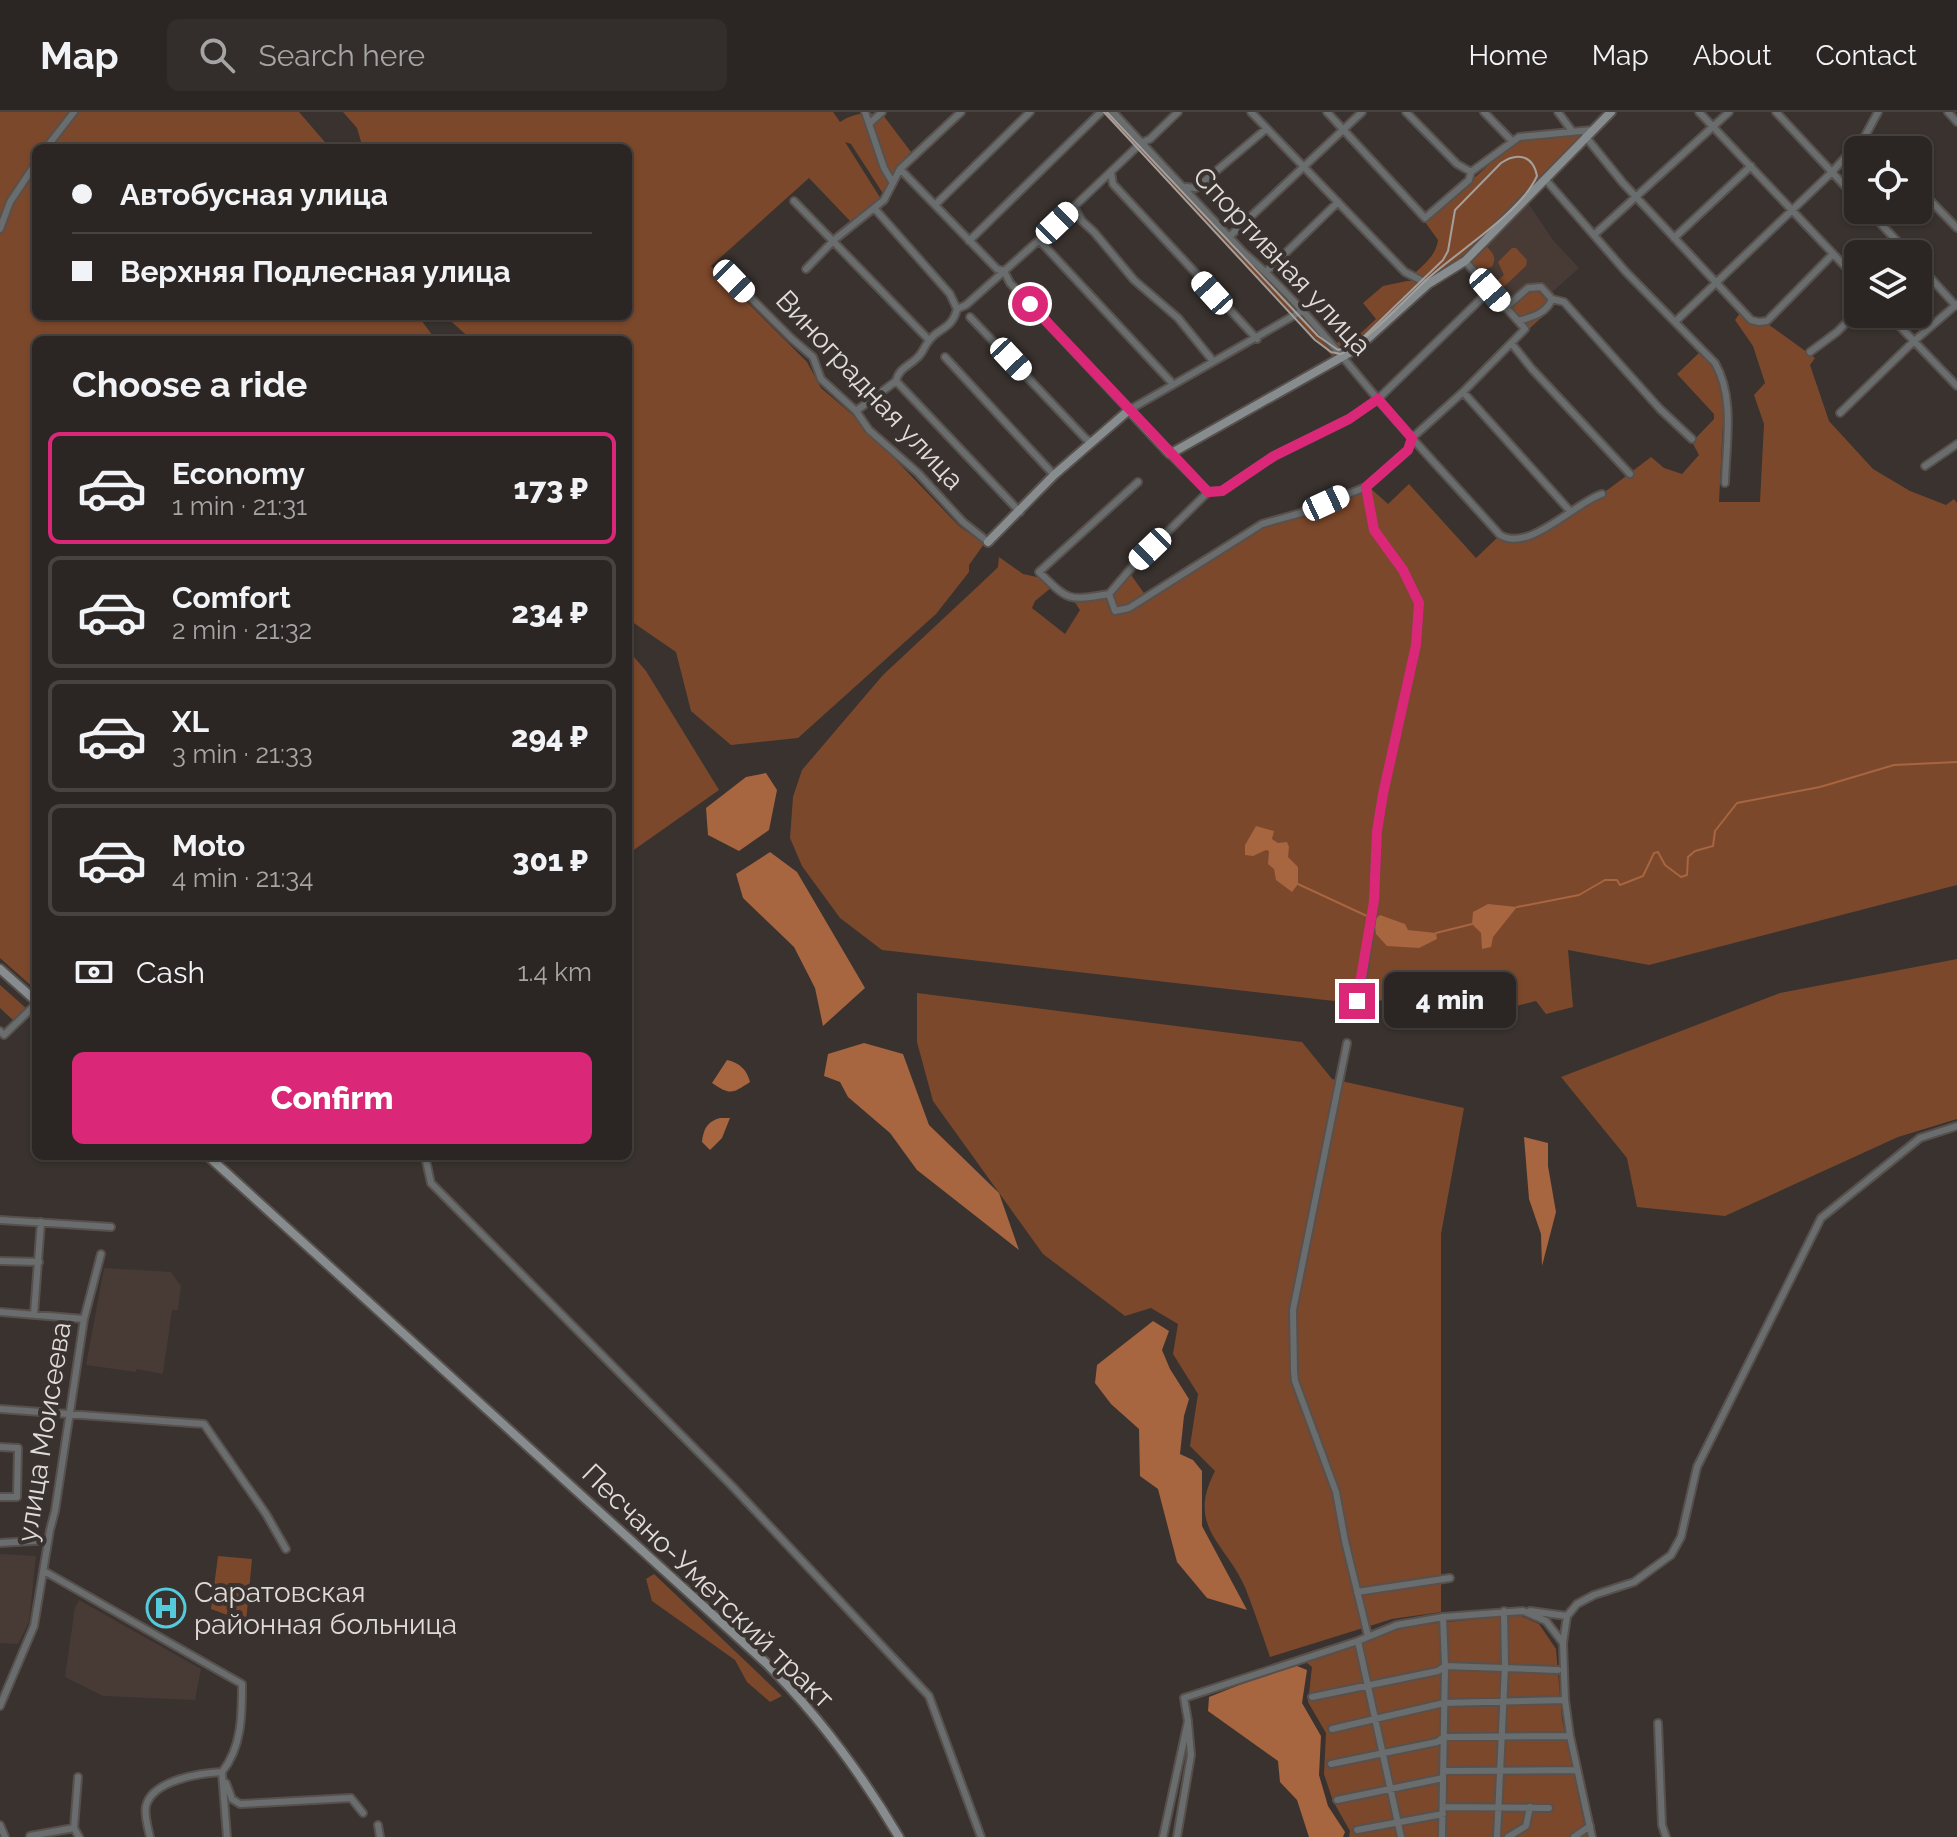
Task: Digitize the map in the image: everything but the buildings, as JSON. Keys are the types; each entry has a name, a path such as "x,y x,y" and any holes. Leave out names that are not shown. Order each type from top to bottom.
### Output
{"main road":[{"path":"988,542 1054,475 1129,410 1170,454 1344,358 1428,284 1465,261 1611,112"},
{"path":"0,969 32,999"},
{"name":"Песчано-Уметский тракт","path":"212,1160 766,1663 802,1699 839,1744 899,1837"}],"street":[{"path":"49,144 74,112"},
{"path":"865,112 884,168 894,183"},
{"path":"869,124 882,112"},
{"path":"806,269 834,240 884,200 900,169 961,112"},
{"path":"935,205 1030,112"},
{"path":"969,241 1101,112"},
{"name":"Спортивная улица","path":"1113,112 1302,311 1412,438 1505,538 1524,538 1539,532 1602,494"},
{"path":"957,309 966,305 1039,240 1178,112"},
{"path":"1251,112 1405,272 1428,284"},
{"path":"1327,112 1425,218 1469,180 1473,171 1512,141 1528,135 1572,131 1588,133 1635,196 1751,320 1767,321 1832,255"},
{"path":"1230,236 1362,112"},
{"path":"1406,112 1457,164 1473,171"},
{"path":"1484,112 1512,141"},
{"path":"1558,112 1572,131"},
{"path":"1699,112 1844,267"},
{"path":"1595,234 1729,112"},
{"path":"1776,112 1844,186"},
{"path":"1865,136 1878,112"},
{"path":"1948,112 1957,122"},
{"path":"1183,186 1196,188 1266,129"},
{"path":"1676,321 1844,159"},
{"path":"1674,238 1751,166"},
{"path":"0,229 10,202 32,169"},
{"path":"900,169 997,269 1004,271 1010,283 1129,410 1302,311"},
{"path":"1111,173 1113,184 1257,339"},
{"path":"1545,179 1626,272 1715,363 1723,377 1727,396 1725,483"},
{"path":"794,201 929,340"},
{"path":"1266,272 1338,202"},
{"path":"1932,202 1957,228"},
{"path":"1074,207 1082,221 1134,280 1178,318 1213,361"},
{"path":"856,411 896,381 897,374 918,358 929,340 947,328 957,309 950,294 875,209"},
{"path":"1881,224 1896,240"},
{"path":"1039,240 1173,384"},
{"path":"1109,594 1115,611 1129,608 1262,524 1301,513 1366,487 1408,450 1412,438 1525,329 1465,261"},
{"name":"Виноградная улица","path":"720,267 791,338 804,346 813,357 821,379 856,411 869,430 918,473 963,522 988,542"},
{"path":"1840,413 1913,342 1957,305 1932,279"},
{"path":"1505,308 1528,288 1541,287 1552,299 1564,302 1660,409 1692,439"},
{"path":"1138,482 1039,572 1067,598 1074,600 1109,594 1208,492 1222,491 1274,456 1349,419 1378,399 1490,290"},
{"path":"1518,321 1540,314 1552,299"},
{"path":"970,317 1086,439 1093,442"},
{"path":"1810,352 1844,325"},
{"path":"1900,328 1957,386"},
{"path":"1512,344 1630,474"},
{"path":"945,357 1054,475"},
{"path":"896,381 1020,512"},
{"path":"1463,392 1570,511"},
{"path":"1925,466 1957,444"},
{"path":"1170,454 1208,492"},
{"path":"1354,1012 1363,976 1374,901 1377,831 1416,645 1419,603 1403,570 1374,530 1366,487"},
{"path":"0,1031 4,1035 32,1007"},
{"path":"1347,1043 1293,1310 1295,1381 1336,1492 1368,1636"},
{"path":"1592,1837 1565,1700 1563,1643 1567,1616 1577,1604 1634,1582 1671,1555 1681,1537 1702,1456 1821,1218 1920,1138 1957,1126"},
{"path":"426,1160 431,1183 732,1486 929,1696 981,1837"},
{"path":"0,1220 111,1227"},
{"path":"34,1314 41,1222"},
{"name":"улица Моисеева","path":"0,1706 34,1626 84,1319 101,1254"},
{"path":"0,1261 39,1262"},
{"path":"0,1312 84,1319"},
{"path":"0,1409 204,1424 266,1514 286,1549"},
{"path":"0,1447 18,1448 17,1497 0,1497"},
{"path":"0,1543 48,1540"},
{"path":"44,1571 242,1684 242,1725 229,1764 222,1772 197,1774 167,1784 151,1795 145,1807 150,1837"},
{"path":"1357,1592 1450,1578"},
{"path":"1177,1837 1191,1755 1184,1698 1358,1641 1397,1625 1504,1611 1551,1612 1567,1616"},
{"path":"1497,1837 1505,1666 1504,1611"},
{"path":"1523,1611 1546,1621 1563,1643"},
{"path":"1442,1837 1443,1617"},
{"path":"1358,1641 1401,1837"},
{"path":"1312,1697 1438,1671 1445,1666 1558,1670"},
{"path":"1332,1729 1444,1703 1565,1700"},
{"path":"1163,1837 1188,1721"},
{"path":"1658,1723 1662,1825 1666,1837"},
{"path":"1331,1764 1383,1755 1437,1742 1444,1737 1570,1736"},
{"path":"1337,1800 1443,1774 1577,1770"},
{"path":"222,1772 232,1799 240,1804 351,1798 363,1813"},
{"path":"222,1772 227,1837"},
{"path":"78,1777 74,1828 79,1837"},
{"path":"1508,1837 1526,1826 1530,1807"},
{"path":"1357,1830 1398,1823 1443,1810 1549,1808"},
{"path":"0,1825 5,1837"},
{"path":"378,1825 380,1837"},
{"path":"1574,1837 1590,1826"},
{"path":"30,1836 74,1828"}],"shaded area":[{"path":"0,112 299,112 327,144 32,144 32,320 421,320 433,336 32,336 32,986 0,958"},
{"path":"343,112 833,112 840,122 860,114 883,115 911,152 899,164 884,195 851,144 845,142 881,199 851,222 809,178 711,266 807,362 821,388 854,416 959,526 984,544 969,565 969,572 936,614 798,738 731,745 691,711 676,652 632,622 632,336 468,336 450,320 632,320 632,144 362,144 357,128"},
{"path":"1102,112 1113,112 1335,347 1338,356 1333,357"},
{"path":"1580,135 1580,139 1527,195 1469,252 1429,280 1412,276 1437,246 1438,240 1425,222 1512,144 1530,138"},
{"path":"1528,203 1553,240 1579,268 1551,293 1540,281 1509,309 1470,265 1471,258"},
{"path":"1485,245 1493,255 1492,267 1476,272 1469,262"},
{"path":"1512,248 1516,248 1527,260 1526,266 1496,294 1486,280 1488,278 1494,283 1504,275 1498,262"},
{"path":"1418,281 1423,285 1355,347 1341,351 1336,344 1349,332 1362,332 1376,319 1363,303 1383,286"},
{"path":"1530,289 1536,289 1553,307 1529,329 1509,309"},
{"path":"1742,310 1751,320 1765,322 1815,358 1810,365 1829,421 1873,469 1910,491 1946,505 1954,499 1957,503 1957,885 1649,965 1568,950 1573,1007 1546,1014 1536,1001 1485,1014 1455,1003 1386,1000 1352,1003 882,950 840,918 802,866 790,838 793,797 802,770 883,675 998,567 999,557 1023,574 1037,577 1052,587 1035,601 1032,608 1065,634 1080,610 1074,601 1107,597 1117,615 1144,598 1125,608 1115,608 1111,593 1129,572 1146,596 1267,523 1369,487 1388,504 1409,484 1476,558 1498,537 1523,541 1551,528 1651,457 1664,468 1682,474 1699,455 1692,442 1714,419 1714,414 1677,374 1701,351 1721,377 1724,403 1719,502 1760,502 1764,424 1754,395 1765,383 1753,346 1735,320"},
{"path":"632,655 646,671 719,790 632,851"},
{"path":"766,773 777,790 769,830 739,851 708,835 706,808 746,777"},
{"path":"1256,826 1274,831 1272,839 1278,843 1287,842 1288,857 1298,867 1298,884 1292,892 1276,880 1274,869 1268,864 1269,851 1245,855 1245,845"},
{"path":"770,852 797,872 865,988 823,1026 815,988 794,947 743,898 736,874"},
{"path":"1488,904 1517,907 1493,937 1491,947 1482,949 1481,933 1472,924 1473,912"},
{"path":"1380,915 1405,924 1408,930 1436,933 1437,939 1419,948 1387,946 1376,934 1374,920"},
{"path":"1957,959 1957,1119 1898,1137 1725,1216 1637,1207 1627,1158 1561,1077 1780,993"},
{"path":"0,985 27,1009 14,1021 0,1008"},
{"path":"917,993 1302,1042 1332,1079 1464,1108 1441,1234 1441,1612 1392,1619 1270,1657 1245,1587 1206,1520 1207,1490 1215,1471 1190,1446 1198,1394 1173,1354 1178,1324 1151,1308 1125,1316 1043,1254 933,1101 917,1042"},
{"path":"864,1043 903,1054 929,1125 999,1193 1019,1250 917,1170 890,1133 848,1097 840,1082 824,1076 828,1054"},
{"path":"727,1060 742,1068 750,1082 731,1092 712,1083"},
{"path":"730,1118 722,1138 710,1150 702,1142 704,1133 712,1121"},
{"path":"1524,1137 1548,1143 1548,1166 1556,1212 1542,1266 1541,1234 1529,1199"},
{"path":"104,1268 171,1272 181,1286 178,1310 172,1310 163,1374 86,1365"},
{"path":"1153,1321 1169,1331 1162,1350 1189,1399 1180,1454 1193,1460 1202,1471 1202,1526 1247,1610 1207,1598 1177,1562 1158,1489 1140,1476 1139,1429 1111,1404 1095,1383 1097,1365"},
{"path":"0,1554 36,1556 29,1622 18,1644 0,1643"},
{"path":"218,1556 252,1559 246,1622 211,1609"},
{"path":"654,1574 782,1696 770,1702 747,1682 735,1660 652,1601 646,1579"},
{"path":"79,1600 201,1669 195,1700 103,1696 65,1677 75,1607"},
{"path":"1519,1615 1539,1624 1556,1649 1562,1719 1587,1837 1349,1837 1350,1831 1333,1801 1324,1774 1326,1733 1308,1702 1312,1667 1301,1658 1338,1651 1398,1627"},
{"path":"1292,1664 1307,1670 1302,1703 1321,1736 1319,1775 1328,1806 1345,1832 1343,1837 1309,1837 1297,1800 1280,1782 1278,1761 1208,1711 1209,1697"}],"waterway":[{"path":"1517,907 1579,895 1605,880 1617,880 1620,885 1643,876 1654,853 1658,852 1665,865 1681,877 1687,875 1688,857 1695,851 1713,846 1715,831 1737,803 1820,787 1894,765 1957,762"},
{"path":"1298,884 1369,917"},
{"path":"1436,933 1472,924"}],"tram line":[{"path":"1104,112 1315,340 1331,352 1341,354 1353,347 1375,330 1425,281 1502,218 1529,190 1537,176 1532,164 1524,158 1513,157 1501,163 1455,210 1448,251 1443,260 1356,344 1338,350 1318,336 1107,112"}],"place":[{"name":"Саратовская районная больница","path":"166,1608"}],"route":[{"path":"1030,304 1208,492 1222,491 1274,456 1349,419 1378,399 1412,438 1408,450 1366,487 1374,530 1403,570 1419,603 1416,645 1377,831 1374,901 1357,1001"}]}
